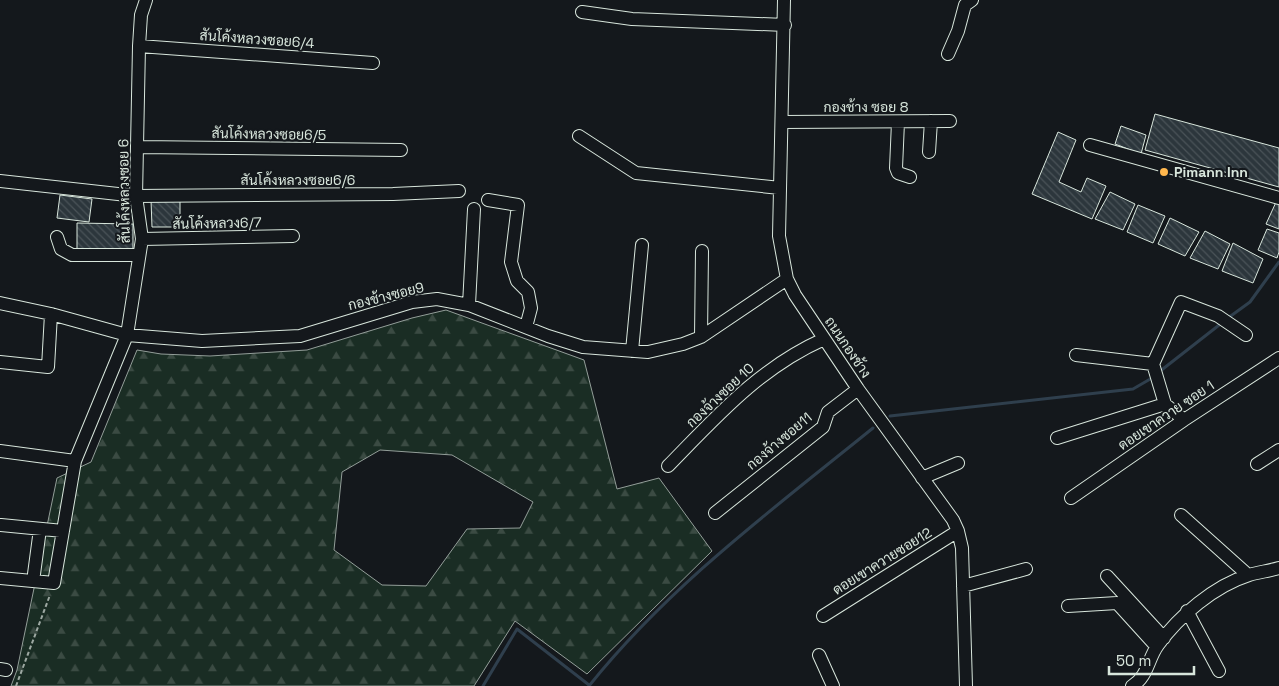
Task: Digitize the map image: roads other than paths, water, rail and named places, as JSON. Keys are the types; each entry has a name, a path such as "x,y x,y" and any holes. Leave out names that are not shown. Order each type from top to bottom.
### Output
{"street":[{"name":"สันโค้งหลวงซอย 6","path":"0,578 54,584 75,460 127,335 142,239 136,196 139,46 142,15 146,0"},
{"name":"ถนนกองช้าง","path":"784,0 785,25 779,236 787,279 795,295 824,339 958,531 962,548 966,686"},
{"path":"948,54 966,5 972,0"},
{"path":"582,12 632,19 785,25"},
{"name":"สันโค้งหลวงซอย6/4","path":"139,46 372,63"},
{"path":"930,152 931,121"},
{"name":"กองช้าง ซอย 8","path":"782,122 950,121"},
{"path":"898,122 896,168 898,173 910,177"},
{"path":"580,136 636,172 780,188"},
{"path":"1090,145 1279,198"},
{"name":"สันโค้งหลวงซอย6/5","path":"137,147 401,150"},
{"name":"สันโค้งหลวงซอย6/6","path":"0,181 136,196 393,194 459,191"},
{"path":"488,200 518,205 511,262 517,281 528,292 531,308 526,327"},
{"path":"469,305 474,209"},
{"name":"สันโค้งหลวง6/7","path":"142,239 293,236"},
{"path":"57,237 61,249 72,255 139,255"},
{"path":"632,351 642,245"},
{"path":"701,337 702,251"},
{"name":"กองช้างซอย9","path":"0,303 51,314 127,335 202,341 300,336 412,302 438,299 469,305 583,347 648,352 683,344 701,337 787,279"},
{"path":"1184,420 1165,404 1153,364 1181,302 1218,316 1246,335"},
{"path":"0,362 48,367 51,314"},
{"name":"กองจ้างซอย 10","path":"668,466 743,391 799,350 824,339"},
{"path":"1076,355 1153,364"},
{"name":"ดอยเขาควาย ซอย 1","path":"1071,498 1184,420 1279,358"},
{"name":"กองจ้างซอย11","path":"715,513 823,426 828,412 858,389"},
{"path":"1057,438 1165,404"},
{"path":"1257,464 1279,450"},
{"path":"0,451 75,460"},
{"path":"922,478 958,463"},
{"path":"1181,515 1248,575"},
{"path":"1,525 63,531"},
{"path":"34,574 40,529"},
{"name":"ดอยเขาควายซอย12","path":"823,616 958,531"},
{"path":"963,586 1026,569"},
{"path":"1132,686 1139,682 1160,642 1187,611 1222,588 1248,575 1278,572"},
{"path":"1107,576 1160,642"},
{"path":"1068,606 1117,603 1160,642"},
{"path":"1187,611 1219,671"},
{"path":"819,655 832,686"}],"waterway":[{"path":"1228,318 1250,302 1279,262"},
{"path":"1159,372 1223,322"},
{"path":"890,416 1133,389 1152,378"},
{"path":"589,686 620,649 688,581 873,428"},
{"path":"483,686 517,629 589,685"}],"place":[{"name":"Pimann Inn","path":"1164,172"}]}
